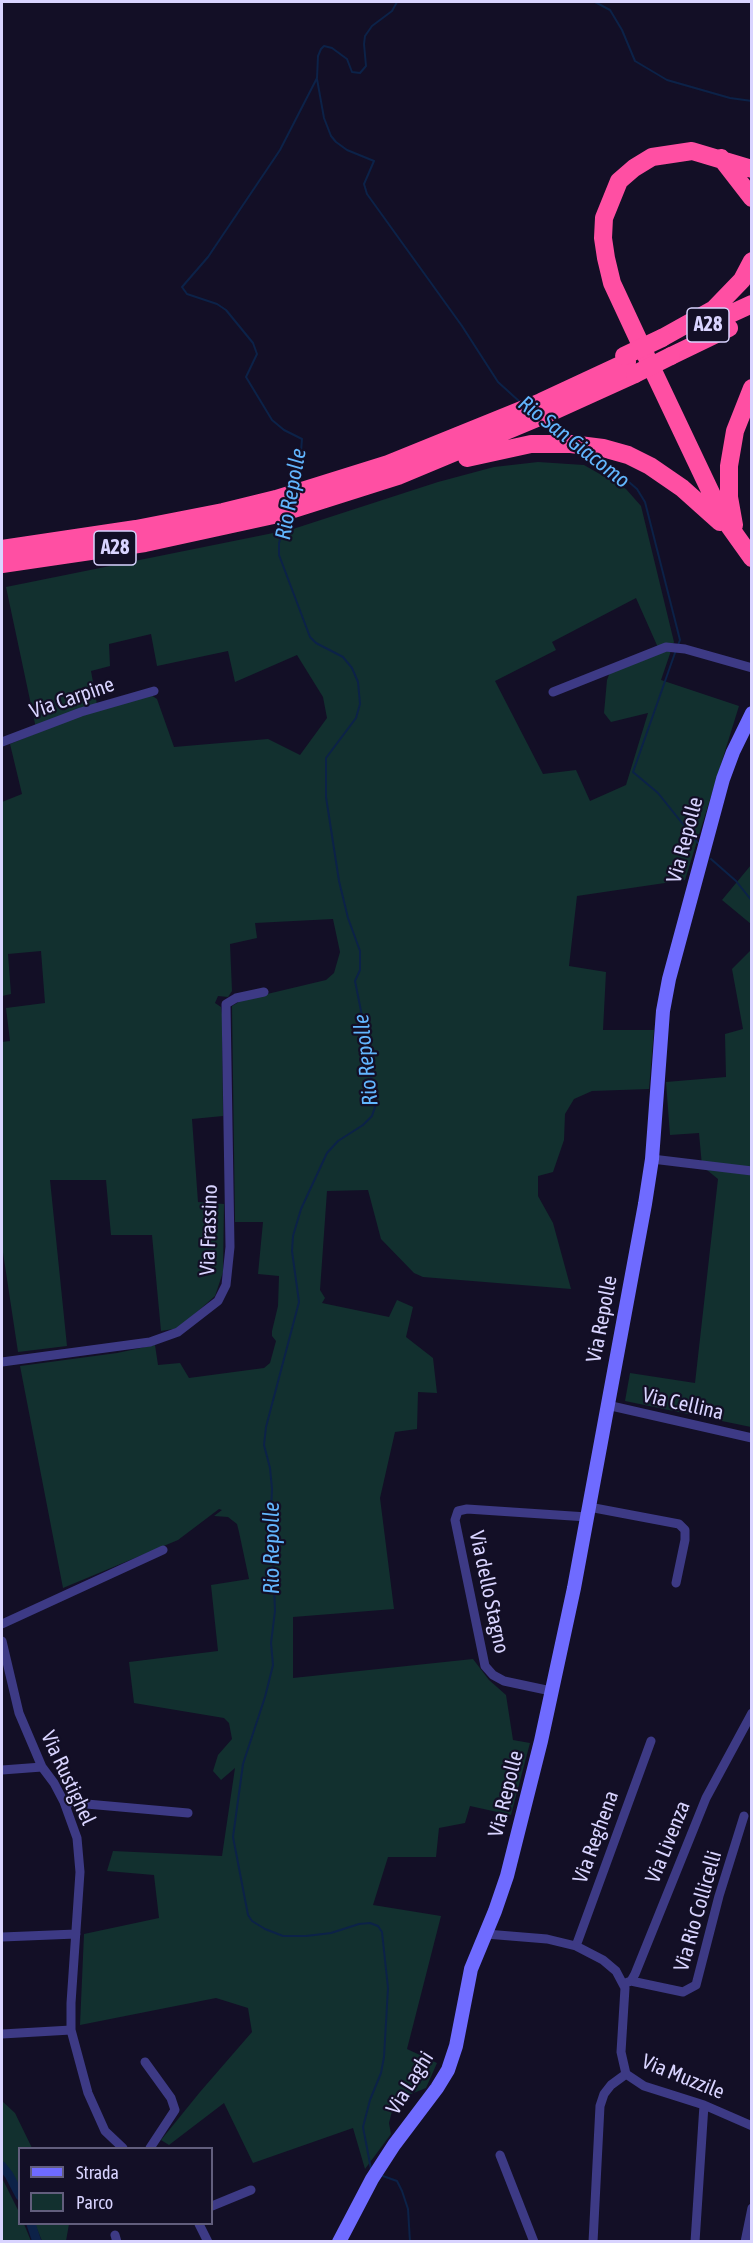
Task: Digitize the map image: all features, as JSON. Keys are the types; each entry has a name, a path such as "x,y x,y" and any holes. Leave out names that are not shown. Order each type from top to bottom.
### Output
{"highway":[{"path":"752,169 721,158 692,152 651,157 619,181 604,218 603,238 612,283 722,516 752,558"},
{"path":"721,158 752,198"},
{"path":"666,346 714,309 742,280 752,261"},
{"name":"A28","path":"2,564 145,543 262,510 398,476 545,408 752,304"},
{"name":"A28","path":"666,346 752,317"},
{"name":"A28","path":"545,408 579,385 629,364"},
{"path":"736,538 729,497 729,466 735,431 752,388"},
{"path":"327,494 378,489 482,454 531,444 593,447 628,455 650,466 682,488 736,538 752,549"},
{"name":"A28","path":"2,549 224,513 262,510"}],"street":[{"path":"553,692 666,647 752,668"},
{"name":"Via Carpine","path":"2,742 81,712 154,691"},
{"name":"Via Repolle","path":"486,1934 507,1876 574,1588 652,1159 663,1011 669,979 723,779 752,713"},
{"name":"Via Frassino","path":"2,1362 150,1342 178,1332 218,1301 226,1285 230,1247 226,1004 236,998 264,992"},
{"path":"652,1159 752,1171"},
{"name":"Via Cellina","path":"607,1405 752,1438"},
{"name":"Via dello Stagno","path":"551,1691 504,1681 493,1675 485,1666 455,1520 458,1511 467,1509 588,1512"},
{"path":"588,1512 679,1524 685,1530 685,1540 676,1583"},
{"path":"2,1624 163,1550"},
{"name":"Via Rustighel","path":"2,1641 20,1713 42,1767 64,1802 77,1838 80,1872 71,2030 88,2093 105,2132 122,2147"},
{"name":"Via Livenza","path":"627,1983 706,1798 752,1713"},
{"name":"Via Reghena","path":"576,1946 651,1741"},
{"path":"2,1770 42,1767"},
{"path":"64,1802 188,1814"},
{"name":"Via Rio Collicelli","path":"627,1983 683,1992 696,1985 719,1896 744,1816"},
{"path":"2,1937 76,1934"},
{"path":"486,1934 547,1939 576,1946 603,1960 627,1983"},
{"name":"Via Laghi","path":"339,2241 372,2179 437,2088 447,2070 456,2046 471,1969 486,1934"},
{"name":"Via Muzzile","path":"627,1983 621,2052 626,2074 644,2086 704,2105 752,2126"},
{"path":"2,2034 71,2030"},
{"path":"146,2062 171,2098 175,2110 151,2147"},
{"path":"593,2241 600,2106 604,2094 616,2080 626,2074"},
{"path":"695,2241 704,2105"},
{"path":"500,2155 534,2241"},
{"path":"213,2206 251,2190"},
{"path":"745,2241 752,2208"},
{"path":"200,2225 208,2241"}],"green space":[{"path":"538,462 584,465 626,489 641,506 674,642 661,680 739,706 685,880 577,896 569,966 606,972 603,1030 654,1030 649,1089 592,1091 574,1099 565,1114 564,1140 553,1172 538,1176 538,1196 553,1223 571,1289 423,1277 414,1273 381,1239 368,1190 327,1191 320,1290 325,1298 322,1303 389,1317 397,1300 413,1307 406,1337 433,1358 437,1393 418,1392 417,1429 395,1432 380,1498 394,1609 293,1617 293,1678 473,1659 489,1680 506,1695 513,1740 530,1743 511,1815 470,1806 465,1823 439,1828 436,1857 388,1857 373,1905 441,1916 407,2049 437,2063 426,2088 406,2096 393,2107 389,2123 391,2134 365,2169 353,2128 253,2163 224,2103 169,2145 161,2140 252,2032 248,2008 216,1998 80,2025 84,1934 159,1918 154,1875 107,1871 113,1851 222,1856 235,1768 221,1780 213,1771 218,1755 232,1739 229,1723 224,1718 134,1703 129,1662 218,1651 211,1585 249,1579 237,1524 228,1517 214,1516 222,1510 219,1509 178,1540 63,1588 20,1366 117,1353 155,1345 158,1365 180,1363 189,1378 264,1368 270,1363 276,1341 272,1336 272,1331 278,1306 279,1276 258,1274 263,1222 235,1222 232,1006 242,1000 326,980 334,973 340,952 333,919 255,923 257,938 230,944 232,991 228,997 218,996 215,1003 221,1007 222,1014 223,1116 192,1119 198,1202 224,1204 223,1272 215,1296 179,1328 161,1331 152,1235 111,1235 106,1180 50,1180 67,1346 18,1352 2,1246 2,1042 10,1041 6,1008 45,1003 41,951 8,954 11,994 2,996 2,802 22,794 10,744 37,733 6,587 293,529 438,482 494,467","holes":["636,598 660,652 610,672 607,680 604,713 611,722 648,713 626,785 590,801 576,770 543,774 495,681 556,650 552,642","151,634 157,666 228,651 235,682 297,655 323,697 327,718 300,755 268,739 174,747 157,699 151,695 98,710 91,671 110,666 109,644"]},
{"path":"751,865 751,924 722,900"},
{"path":"751,950 751,1427 625,1401 630,1373 695,1383 718,1179 702,1166 699,1133 670,1135 666,1082 726,1077 725,1034 743,1029 732,969"},
{"path":"2,2101 15,2113 32,2147 18,2147 18,2184 2,2160"},
{"path":"2,2178 18,2210 18,2225 24,2225 31,2241 2,2241"},
{"path":"35,2225 69,2225 66,2241 42,2241"}],"waterway":[{"name":"Rio Repolle","path":"295,484 300,464 302,439 284,430 272,420 246,377 257,354 253,343 226,310 217,304 187,294 182,287 208,257 280,150 317,78 318,56 321,49 324,46 332,48 347,59 352,72 360,73 366,66 365,36 372,26 392,11 397,2"},
{"path":"595,2 610,10 622,30 635,61 667,80 730,98 752,101"},
{"name":"Rio San Giacomo","path":"317,79 324,118 331,136 347,150 374,161 364,184 367,194 462,326 498,382 520,402"},
{"name":"Rio San Giacomo","path":"545,422 565,437"},
{"name":"Rio San Giacomo","path":"589,454 622,476 637,489 645,502 680,640 678,645"},
{"name":"Rio Repolle","path":"286,519 279,543 279,555 310,637 316,643 343,657 352,668 358,682 360,704 356,718 326,758 326,797 339,881 348,918 360,951 360,970 355,981 365,1031 365,1064 374,1088 375,1107 372,1116 363,1125 338,1141 327,1153 301,1209 293,1236 292,1251 299,1302 266,1427 264,1445 272,1489 275,1611 271,1643 273,1665 243,1764 233,1837 248,1915 252,1921 283,1936 331,1933 370,1923 378,1926 382,1932 388,1988 384,2057 363,2127 373,2170"},
{"name":"Rio San Giacomo","path":"676,650 633,772 658,793 698,843"},
{"name":"Rio San Giacomo","path":"711,859 736,881 752,901"},
{"path":"2,2166 18,2192"},
{"name":"Rio Repolle","path":"380,2175 397,2181 402,2191 408,2209 410,2242"},
{"path":"31,2225 37,2242"}]}
